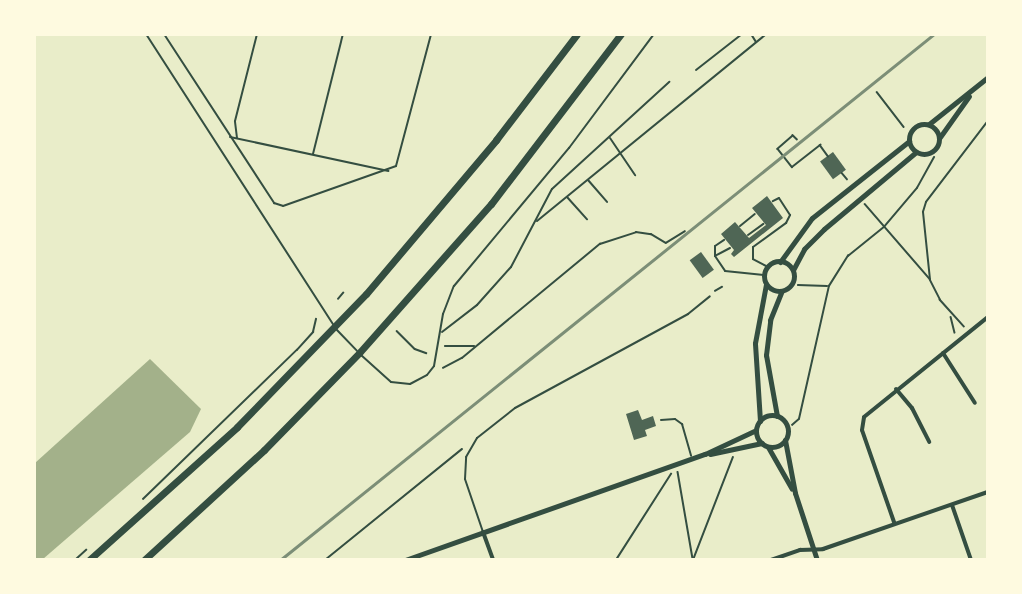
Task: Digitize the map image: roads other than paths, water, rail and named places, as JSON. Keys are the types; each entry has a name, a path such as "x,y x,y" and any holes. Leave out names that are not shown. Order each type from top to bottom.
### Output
{"main road":[{"path":"89,560 237,427 334,327 437,213 577,34"},
{"path":"144,560 264,450 359,353 491,204 621,34"}],"street":[{"path":"405,560 692,459 756,430 760,421 755,343 766,284 764,275 768,267 780,261 812,218 909,141 915,126 929,124 987,77"},
{"path":"817,560 795,493 785,440 787,427 777,416 766,355 770,320 782,291 793,283 793,270 804,249 824,229 916,152 932,152 939,138 973,90"},
{"path":"929,124 939,138"},
{"path":"909,141 916,152"},
{"path":"780,261 793,270"},
{"path":"766,284 782,291"},
{"path":"894,522 861,427 869,411 987,317"},
{"path":"943,353 975,403"},
{"path":"896,390 912,408 929,442"},
{"path":"760,421 777,416"},
{"path":"756,430 795,493"},
{"path":"768,447 785,440"},
{"path":"705,454 762,443"},
{"path":"771,560 813,549 987,492"},
{"path":"952,505 971,560"},
{"path":"483,532 493,560"}],"lane":[{"path":"146,34 334,327 391,382 410,384 427,375 434,366 440,332 454,286 569,148 654,34"},
{"path":"237,138 235,121 257,34"},
{"path":"313,154 343,34"},
{"path":"165,35 274,203 280,205 388,171 398,161 430,34"},
{"path":"696,70 742,34"},
{"path":"751,34 756,42"},
{"path":"534,223 766,34"},
{"path":"440,332 477,305 512,267 552,189 669,82"},
{"path":"230,136 388,171"},
{"path":"610,138 635,175"},
{"path":"588,180 607,202"},
{"path":"567,197 587,219"},
{"path":"768,267 755,261 752,251 788,220 790,215 779,198 773,201"},
{"path":"779,210 785,206"},
{"path":"740,226 755,214"},
{"path":"748,235 763,224"},
{"path":"724,240 715,246 715,256 729,273 764,275"},
{"path":"715,256 730,248"},
{"path":"483,532 465,479 469,448 515,408 688,314 710,296"},
{"path":"661,420 675,419 682,424 692,459"}],"railway":[{"path":"280,560 934,34"}]}
